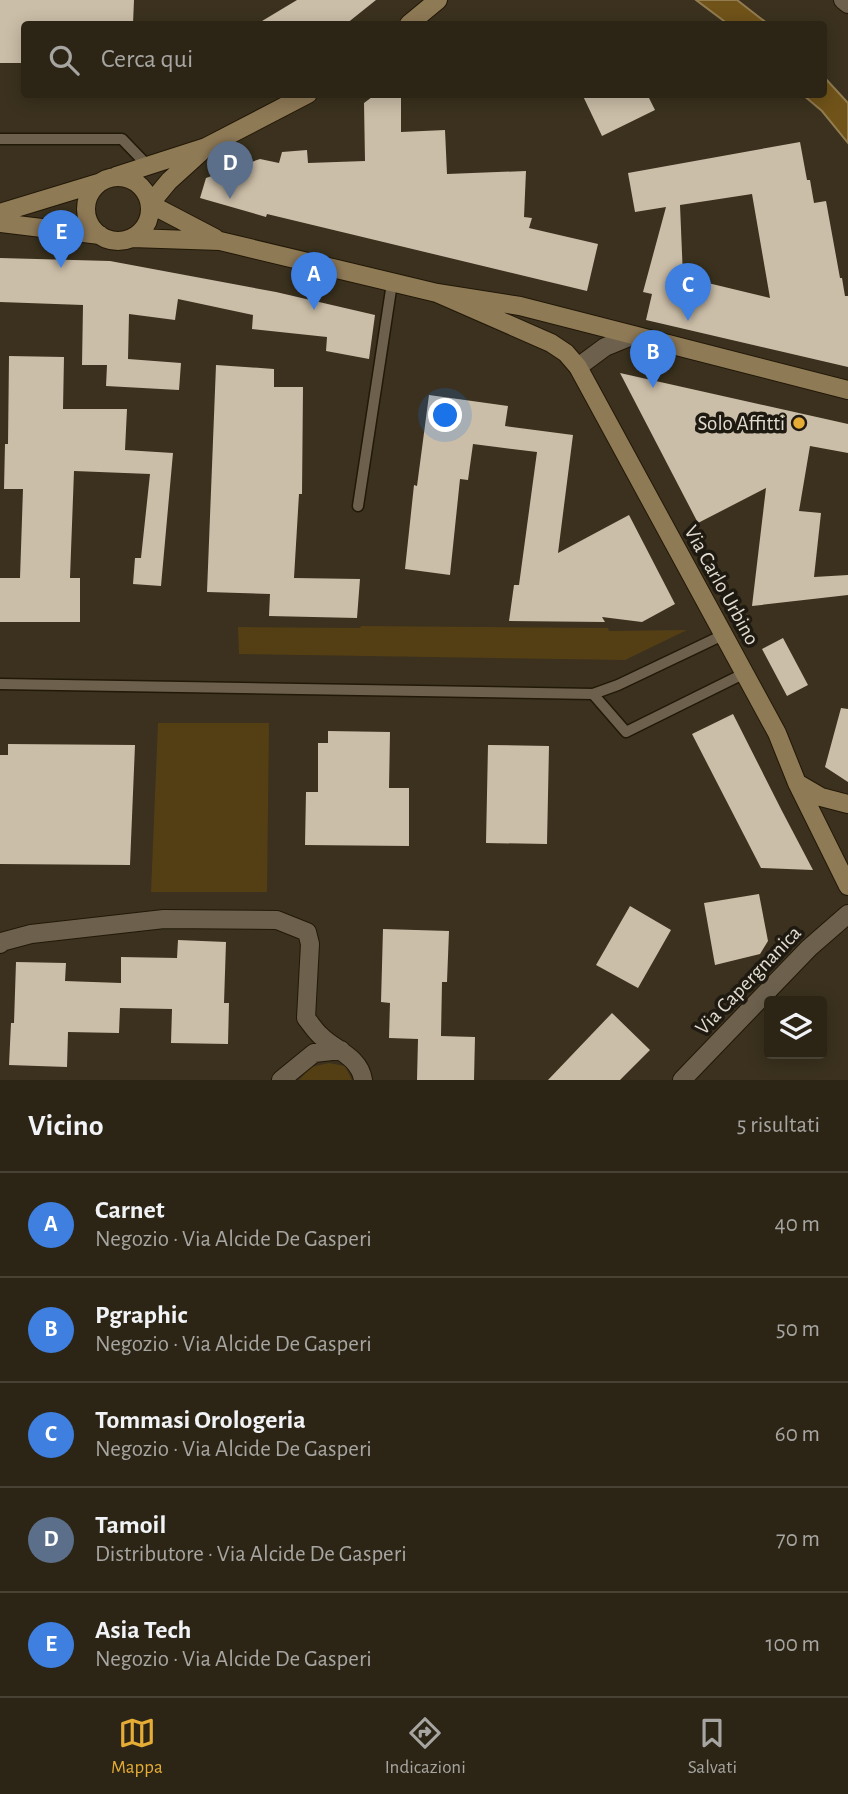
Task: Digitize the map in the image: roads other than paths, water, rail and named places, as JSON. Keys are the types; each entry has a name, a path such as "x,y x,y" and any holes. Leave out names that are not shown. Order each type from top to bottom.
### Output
{"street":[{"path":"414,21 438,0"},
{"path":"0,214 206,147 300,98"},
{"path":"150,204 169,181 206,147"},
{"path":"116,176 135,181 148,195 150,204 147,223 141,232 132,238"},
{"path":"98,183 92,190 86,208 87,218 92,228 110,240 132,238 220,241 437,293 520,306 592,323 632,336 848,390"},
{"path":"150,204 220,241"},
{"path":"0,223 100,235"},
{"name":"Via Carlo Urbino","path":"437,293 551,343 566,353 578,367 777,733 797,783 848,886"},
{"path":"578,367 605,346 632,336"},
{"path":"797,783 834,802 848,804"},
{"name":"Via Capergnanica","path":"682,1080 809,948 848,914"},
{"path":"0,944 31,934 164,919 277,920 307,932 310,944 306,1018 321,1037 341,1050 362,1070 363,1080"},
{"path":"281,1080 314,1053 341,1050"}],"lane":[{"path":"0,139 122,139 148,166"},
{"path":"358,506 392,283"},
{"path":"0,684 593,694 618,685 723,635"},
{"path":"593,694 625,732 744,673"}],"place":[{"name":"Tamoil","path":"230,199"},
{"name":"Asia Tech","path":"61,268"},
{"name":"Carnet","path":"314,310"},
{"name":"Tommasi Orologeria","path":"688,321"},
{"name":"Pgraphic","path":"653,388"},
{"name":"Solo Affitti","path":"799,423"}]}
